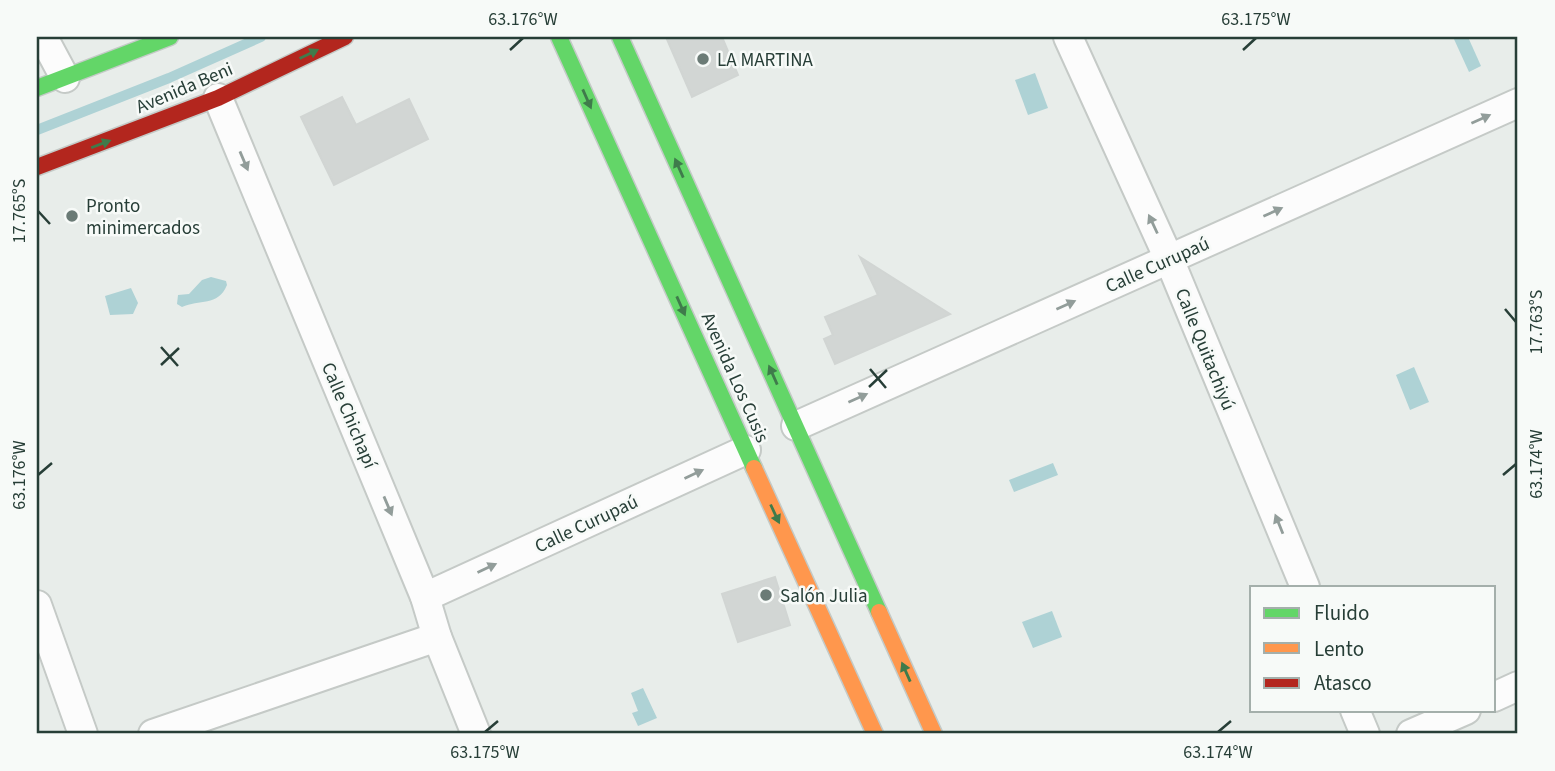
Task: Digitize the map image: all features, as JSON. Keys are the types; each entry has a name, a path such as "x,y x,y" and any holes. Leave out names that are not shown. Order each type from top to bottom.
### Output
{"street":[{"path":"44,37 65,78"},
{"path":"37,88 170,37"},
{"name":"Avenida Beni","path":"37,167 218,98 345,37"},
{"name":"Avenida Los Cusis","path":"559,37 746,450 798,550 874,734"},
{"name":"Avenida Los Cusis","path":"620,37 796,426 836,533 934,734"},
{"name":"Calle Quitachiyú","path":"1068,37 1169,259 1305,586"},
{"name":"Calle Chichapí","path":"218,98 425,597 437,637 476,734"},
{"name":"Calle Curupaú","path":"796,426 1518,103"},
{"name":"Calle Curupaú","path":"425,597 746,450"},
{"path":"37,605 83,734"},
{"path":"153,734 437,637"},
{"path":"1496,696 1518,686"},
{"path":"1356,712 1365,734"},
{"path":"1411,734 1461,712"}],"water":[{"path":"1453,37 1468,37 1481,66 1469,72"},
{"path":"1035,73 1048,108 1028,115 1015,80"},
{"path":"211,277 226,281 227,285 219,297 182,307 177,304 178,295 189,294 202,280"},
{"path":"131,288 138,303 133,314 110,315 105,296"},
{"path":"1414,367 1429,402 1410,410 1396,375"},
{"path":"1053,463 1058,475 1014,492 1009,480"},
{"path":"1052,611 1062,637 1033,648 1022,622"},
{"path":"643,688 657,718 638,726 632,713 638,711 631,693"}],"building":[{"name":"LA MARTINA","path":"666,37 722,37 738,75 692,97"},
{"path":"342,97 356,125 409,99 428,139 334,185 301,117"},
{"path":"860,257 950,314 835,364 824,339 833,335 825,317 878,295"},
{"path":"775,577 790,625 738,642 722,594"}],"waterway":[{"path":"37,130 169,78 261,37"}],"traffic: fast":[{"path":"37,88 170,37"},
{"path":"559,37 754,468"},
{"path":"620,37 879,612"}],"traffic: slow":[{"path":"754,468 875,734"},
{"path":"879,612 934,734"}],"traffic: jam":[{"path":"37,167 218,98 345,37"}],"place":[{"name":"LA MARTINA","path":"703,59"},
{"name":"Pronto minimercados","path":"72,216"},
{"name":"Salón Julia","path":"766,595"}]}
